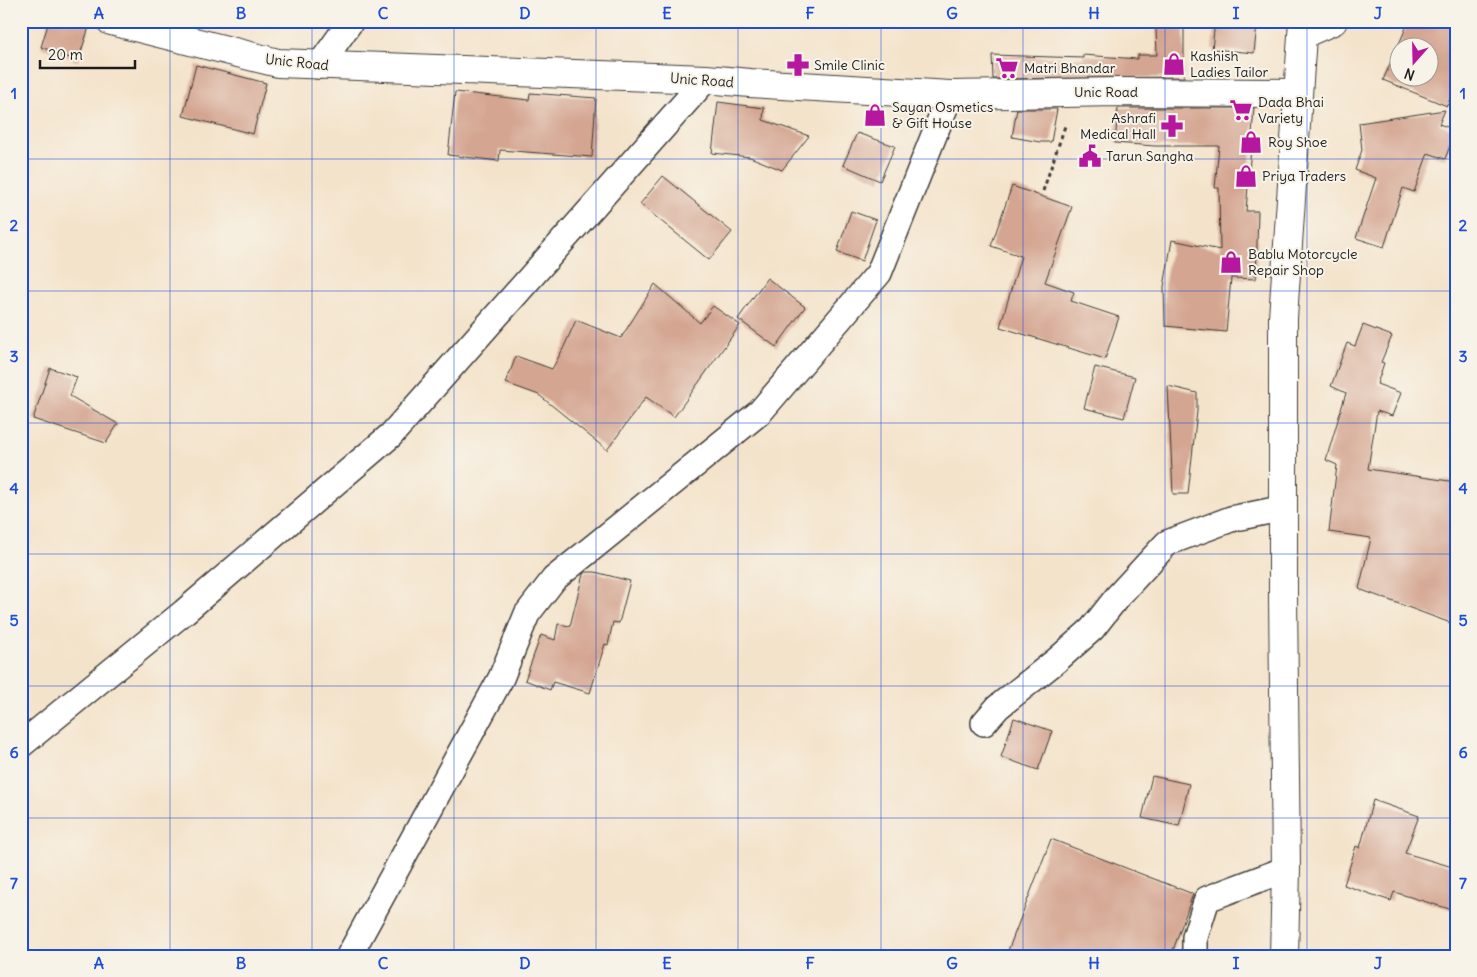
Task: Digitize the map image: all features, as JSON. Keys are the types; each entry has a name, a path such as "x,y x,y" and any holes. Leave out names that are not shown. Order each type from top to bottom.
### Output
{"main road":[{"name":"Unic Road","path":"111,21 278,63 319,66 706,79 950,95 1072,93 1298,94"},
{"path":"1284,956 1286,869 1283,318 1303,28 1333,21"}],"street":[{"path":"319,66 351,21"},
{"path":"21,745 184,612 391,435 706,79"},
{"path":"349,956 501,678 527,614 554,579 760,412 879,272 950,95"},
{"path":"984,723 998,707 1057,660 1092,629 1118,596 1167,543 1231,519 1284,508"},
{"path":"1195,956 1195,937 1207,899 1286,869"}],"path":[{"path":"1043,191 1067,118 1072,93"}],"building":[{"path":"49,21 91,21 78,61 41,47"},
{"path":"1215,21 1257,25 1254,53 1212,49"},
{"path":"1409,21 1438,21 1456,28 1456,83 1447,106 1403,88 1440,88 1440,38 1402,38"},
{"path":"1156,28 1184,28 1184,77 993,79 992,55 1083,58 1083,55 1138,59 1138,55 1157,55"},
{"path":"1390,64 1390,83 1383,80"},
{"path":"196,65 266,83 253,134 183,116"},
{"path":"455,92 529,100 530,93 596,98 592,157 500,150 499,161 448,155"},
{"path":"718,102 764,108 763,120 809,136 782,170 750,157 712,153"},
{"path":"1118,108 1254,108 1246,211 1258,211 1256,279 1231,278 1226,332 1165,326 1164,287 1172,240 1220,250 1219,188 1215,188 1219,146 1155,146 1115,143"},
{"path":"1017,109 1057,109 1051,142 1012,137"},
{"path":"1445,110 1439,124 1456,130 1445,159 1428,153 1414,192 1403,188 1384,247 1356,238 1376,178 1355,170 1362,150 1359,123"},
{"path":"857,133 895,146 880,181 843,165"},
{"path":"663,176 732,232 709,260 640,204"},
{"path":"1012,186 1072,207 1045,282 1074,292 1071,301 1119,317 1105,359 1000,327 1021,256 991,246"},
{"path":"851,211 876,220 862,261 837,252"},
{"path":"767,278 805,307 776,347 738,319"},
{"path":"655,284 700,323 713,306 740,325 674,417 646,397 607,450 539,395 506,383 516,356 552,369 576,320 621,338"},
{"path":"1363,325 1392,336 1381,362 1384,363 1377,384 1401,393 1392,416 1377,411 1368,469 1456,482 1456,625 1359,589 1371,538 1329,532 1337,465 1326,460 1346,393 1331,386 1347,343 1355,346"},
{"path":"1095,367 1135,377 1124,418 1084,408"},
{"path":"50,368 77,377 70,396 118,424 106,443 33,419"},
{"path":"1168,386 1197,393 1197,411 1188,494 1173,494"},
{"path":"595,572 630,581 619,623 613,622 608,645 605,644 590,693 553,682 550,690 525,680 541,635 555,640 558,624 570,626 583,574"},
{"path":"1014,718 1052,731 1038,770 1001,757"},
{"path":"1152,776 1189,784 1179,826 1142,818"},
{"path":"1373,800 1419,816 1405,853 1456,868 1456,911 1394,892 1391,901 1344,885 1356,846 1360,848"},
{"path":"1051,839 1193,894 1171,956 1006,956"}],"place":[{"name":"Kashish Ladies Tailor","path":"1174,64"},
{"name":"Smile Clinic","path":"798,65"},
{"name":"Matri Bhandar","path":"1007,68"},
{"name":"Dada Bhai Variety","path":"1241,110"},
{"name":"Sayan Osmetics & Gift House","path":"875,115"},
{"name":"Ashrafi Medical Hall","path":"1172,126"},
{"name":"Roy Shoe","path":"1251,142"},
{"name":"Tarun Sangha","path":"1090,156"},
{"name":"Priya Traders","path":"1246,176"},
{"name":"Bablu Motorcycle Repair Shop","path":"1231,262"}]}
